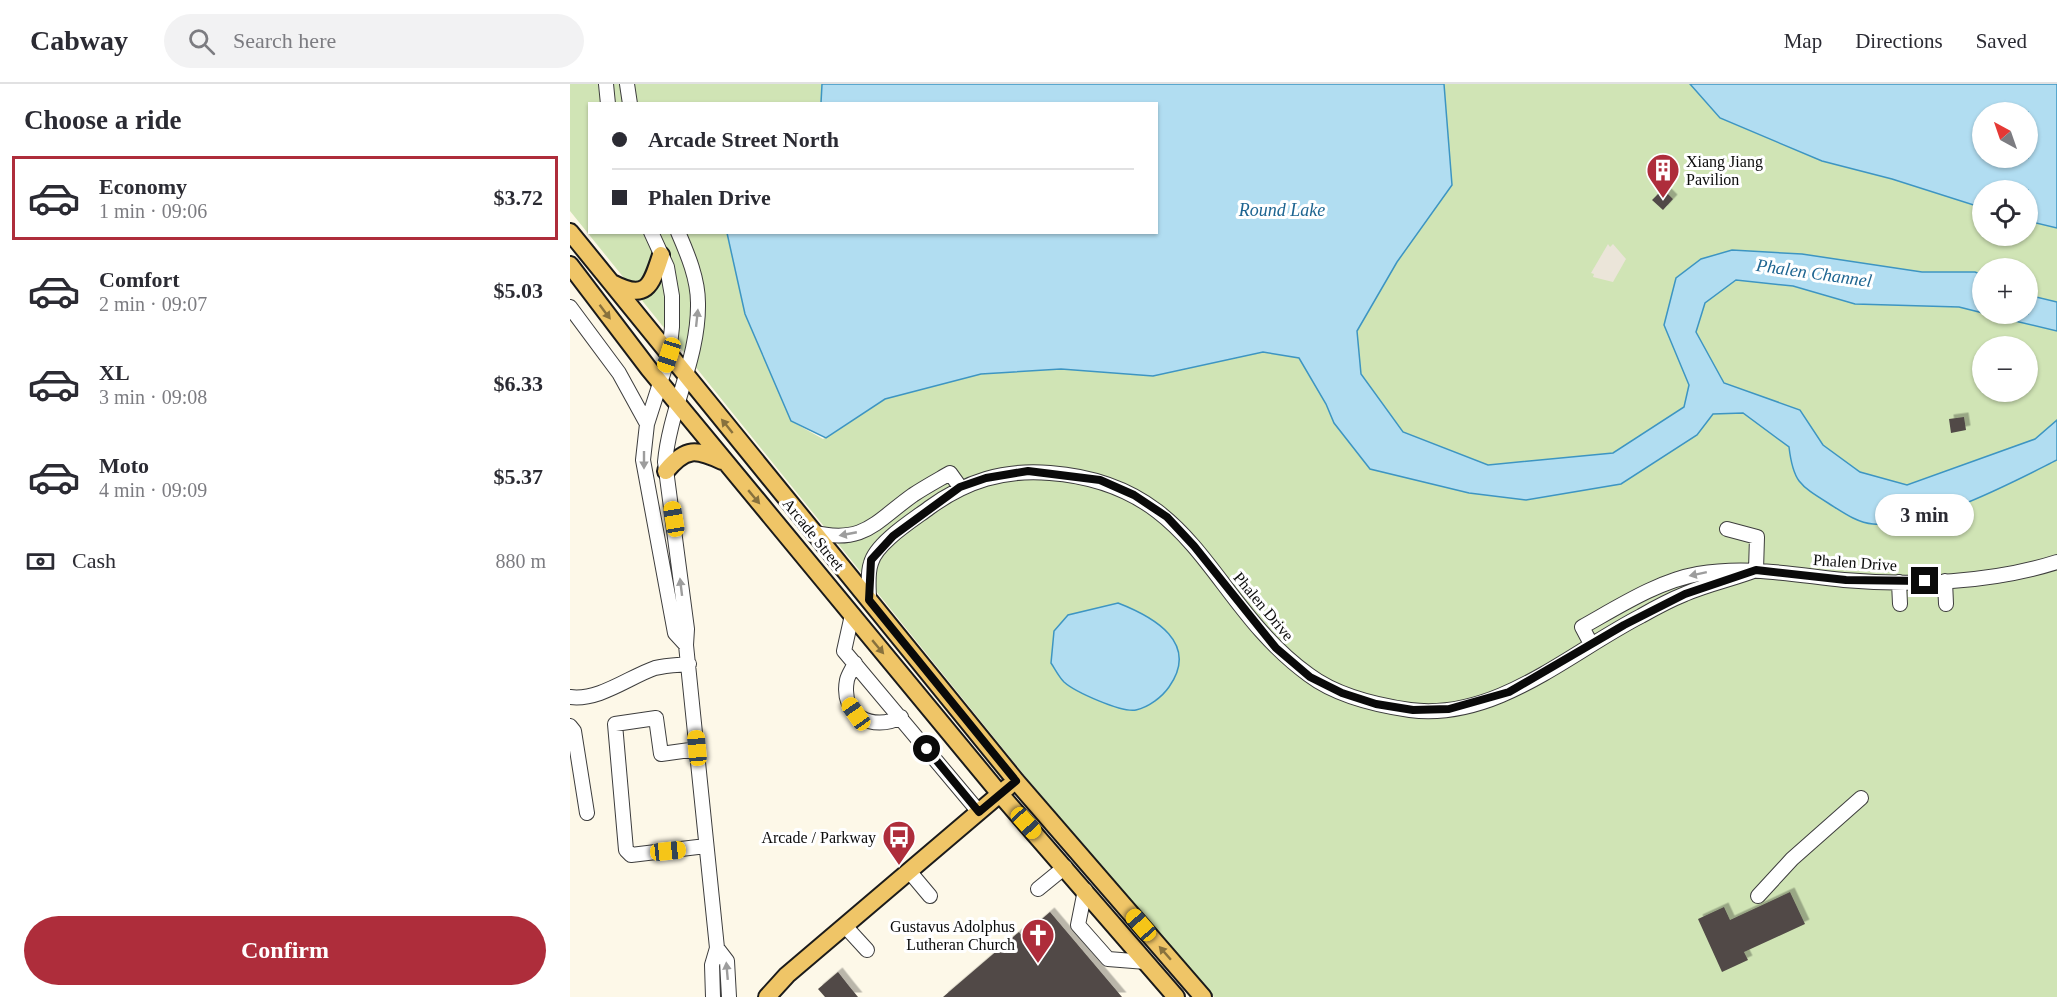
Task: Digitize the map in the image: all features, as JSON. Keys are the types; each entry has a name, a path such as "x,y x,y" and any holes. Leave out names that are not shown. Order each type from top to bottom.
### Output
{"main road":[{"name":"Arcade Street","path":"570,232 1016,781 1203,997"},
{"path":"611,283 627,291 637,292 645,289 652,280 661,255"},
{"name":"Arcade Street","path":"570,266 677,403 1000,794 1176,997"},
{"path":"666,471 687,453 701,451 726,463"},
{"path":"753,997 787,975 1016,781"},
{"path":"767,997 787,975"}],"street":[{"path":"606,84 608,102"},
{"path":"627,84 630,102"},
{"path":"652,234 661,255 672,296 669,355 647,424 643,460 648,497 675,633 686,645"},
{"path":"679,234 694,275 698,303 694,342 668,435 666,471 687,629 686,645 717,948 712,965 713,997"},
{"path":"570,307 619,373 647,424"},
{"name":"Phalen Drive","path":"869,600 871,560 893,536 960,487 986,478 1028,471 1100,480 1134,495 1174,524 1276,648 1310,677 1342,693 1376,704 1413,710 1449,709 1509,692 1591,644 1685,594 1756,570 1846,580 1945,581 2041,567 2057,562"},
{"path":"812,531 845,537 867,529 950,473 960,487"},
{"path":"901,506 913,520"},
{"path":"881,521 893,536"},
{"path":"1728,529 1757,537 1756,570"},
{"path":"1945,581 1946,604"},
{"path":"1899,582 1900,604"},
{"path":"852,615 844,651 979,812"},
{"path":"855,663 847,680 848,702 856,714 870,724 888,724 901,717"},
{"path":"570,696 578,698 608,689 656,668 689,664"},
{"path":"697,748 661,754 656,718 615,724 626,850 631,855 706,846"},
{"path":"570,726 574,731 587,813"},
{"path":"1758,896 1792,859 1861,798"},
{"path":"1038,889 1065,867"},
{"path":"909,871 930,896"},
{"path":"1085,890 1078,925 1108,959 1146,962"},
{"path":"845,926 867,950"},
{"path":"717,948 727,961 729,997"}],"green space":[{"path":"570,84 822,84 821,102 588,102 588,233 570,211"},
{"path":"1444,84 1690,84 1720,118 1822,161 1892,179 1972,204 1972,246 2038,246 2038,223 2057,228 2057,997 1214,997 1029,781 589,234 727,234 745,314 791,421 823,439 885,399 981,374 1061,369 1153,376 1263,352 1299,358 1357,331 1397,262 1452,185"}],"shaded area":[{"path":"1608,244 1610,247 1613,244 1626,259 1613,282 1593,277 1594,274 1591,273"}],"water":[{"name":"Round Lake","path":"822,84 1444,84 1452,185 1397,262 1357,331 1361,374 1403,432 1488,465 1613,453 1684,407 1689,385 1664,325 1676,278 1701,259 1732,250 1802,254 1922,272 1972,272 1972,310 1959,307 1855,304 1793,286 1736,280 1705,303 1696,332 1724,383 1800,410 1823,445 1860,472 1907,485 2035,439 2057,420 2057,460 1992,492 1942,512 1918,519 1873,524 1849,516 1804,486 1795,475 1789,447 1743,413 1713,414 1697,435 1621,484 1526,500 1469,493 1370,469 1334,423 1326,404 1299,358 1263,352 1153,376 1061,369 981,374 885,399 826,438 791,421 745,314 727,234 1158,234 1158,102 821,102"},
{"path":"1690,84 2057,84 2057,228 2038,223 2038,180 1972,180 1972,204 1892,179 1822,161 1720,118"},
{"path":"2038,297 2057,302 2057,331 2027,324 2038,324"},
{"path":"1118,603 1158,624 1169,634 1176,645 1179,657 1177,671 1166,691 1150,704 1136,710 1110,705 1078,691 1064,682 1051,663 1054,631 1068,615"}],"building":[{"name":"Xiang Jiang Pavilion","path":"1663,189 1673,199 1663,210 1652,200"},
{"path":"1964,417 1966,430 1951,433 1949,419"},
{"path":"1790,892 1805,924 1744,952 1748,960 1722,972 1698,919 1724,907 1730,920"},
{"name":"Gustavus Adolphus Lutheran Church","path":"1050,912 1122,997 943,997 1019,932 1022,936"},
{"path":"838,972 858,997 825,997 818,989"}],"place":[{"name":"Xiang Jiang Pavilion","path":"1663,199"},
{"name":"Arcade / Parkway","path":"899,866"},
{"name":"Gustavus Adolphus Lutheran Church","path":"1038,964"}],"route":[{"path":"927,749 979,812 1016,781 869,600 868,583 871,560 886,541 911,521 960,487 986,478 1028,471 1064,474 1100,480 1134,495 1167,517 1194,546 1276,648 1310,677 1342,693 1376,704 1413,710 1449,709 1509,692 1638,617 1685,594 1756,570 1846,580 1925,581"}],"water label":[{"name":"Phalen Channel","path":"1814,273"}]}
